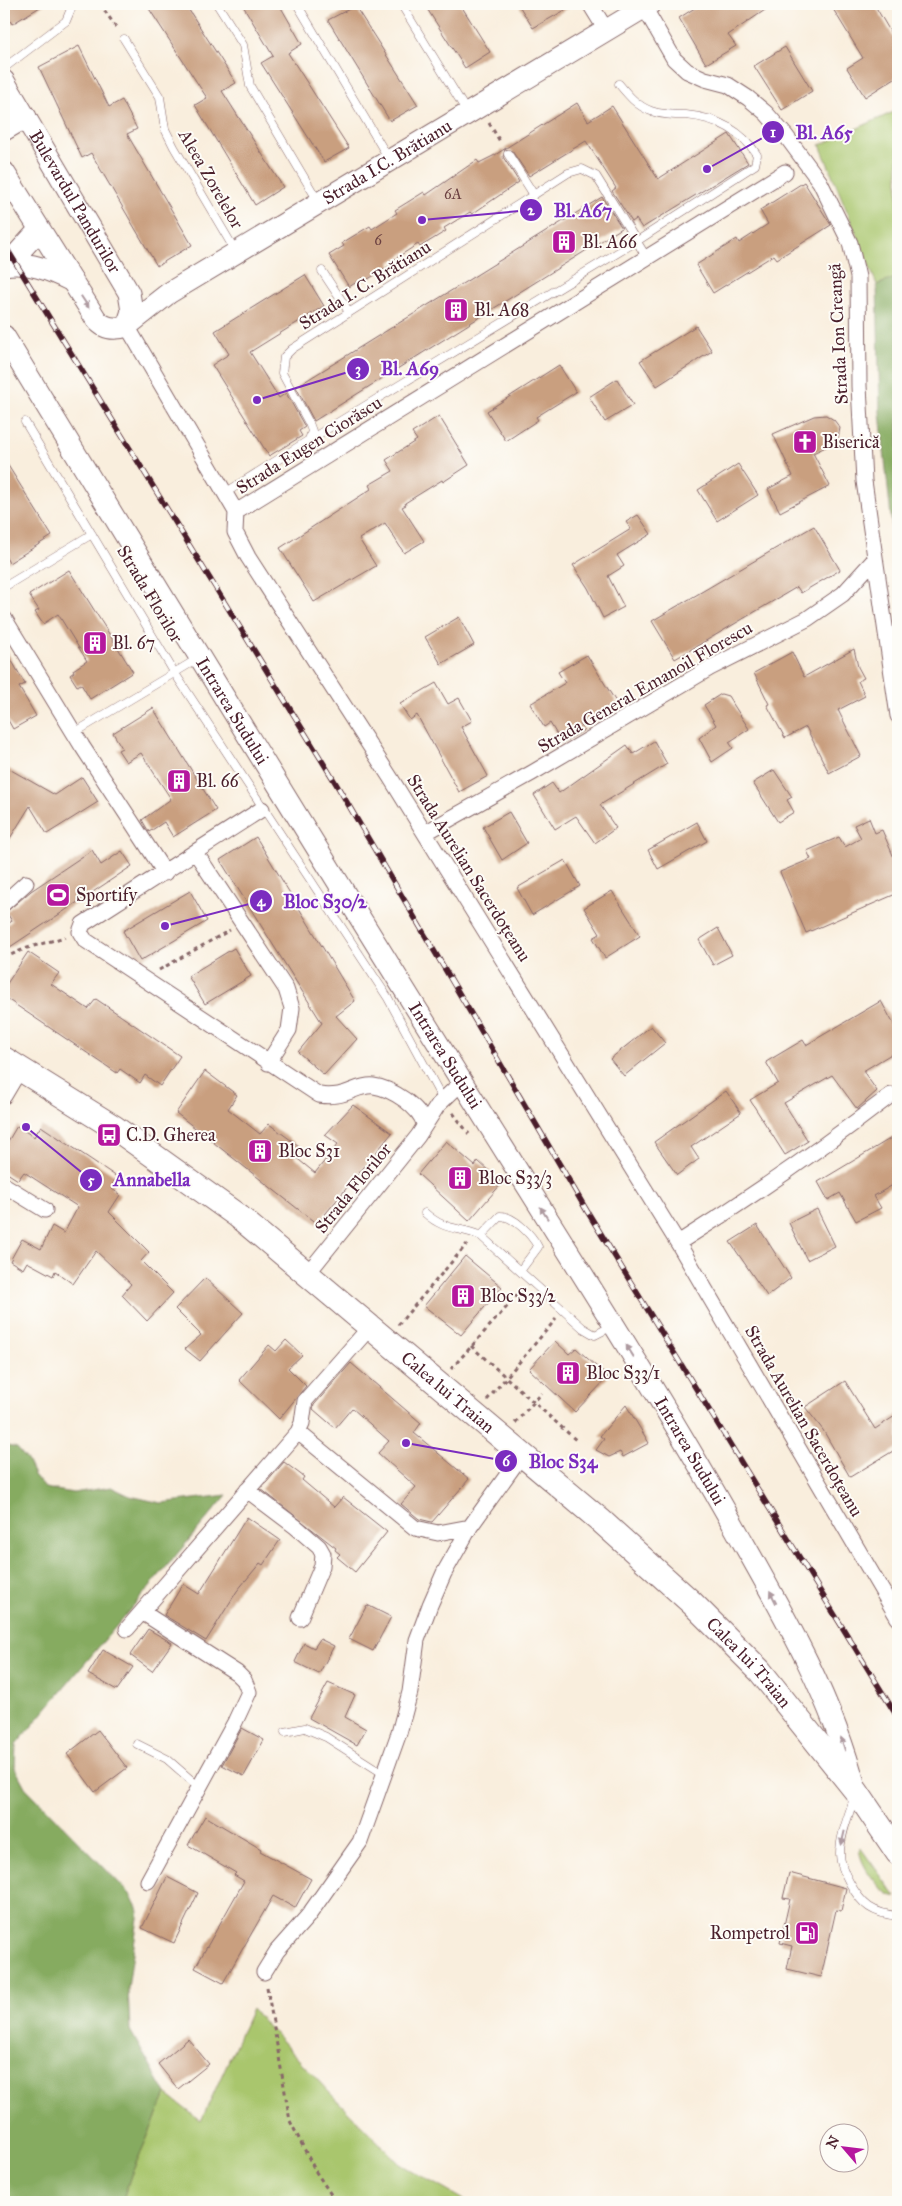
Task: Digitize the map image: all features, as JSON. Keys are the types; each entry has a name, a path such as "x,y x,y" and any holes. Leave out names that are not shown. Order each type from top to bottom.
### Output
{"main road":[{"name":"Calea lui Traian","path":"12,1064 115,1128 191,1180 308,1273 439,1382 650,1565 734,1644 785,1701 856,1791 898,1853"}],"street":[{"path":"590,4 606,30"},
{"name":"Strada I.C. Brătianu","path":"127,326 169,293 647,6"},
{"name":"Strada Ion Creangă","path":"647,6 663,42 681,65 705,79 728,85 748,98 766,113 786,136 820,182 850,243 858,277 859,386 864,481 898,716"},
{"name":"Bulevardul Pandurilor","path":"4,81 129,293 132,311 131,319 127,326"},
{"path":"4,130 26,117"},
{"path":"4,172 100,324 114,328 127,326 236,512"},
{"name":"Strada Eugen Ciorăscu","path":"236,512 785,172"},
{"path":"6,265 39,230"},
{"path":"6,265 34,266 50,270 72,281"},
{"name":"Intrarea Sudului","path":"4,336 200,657 696,1459 762,1575 824,1696 841,1737 856,1791"},
{"name":"Strada Aurelian Sacerdoțeanu","path":"236,512 235,532 248,557 424,833 678,1243 898,1618"},
{"name":"Strada General Emanoil Florescu","path":"424,833 532,773 710,668 807,619 843,594 874,560"},
{"path":"4,618 74,733 165,873"},
{"path":"262,809 83,924 80,932 86,940 143,979 319,1095 328,1097 370,1085 382,1086 410,1104 422,1117 424,1124"},
{"path":"196,853 286,989 292,1008 289,1030 268,1063"},
{"path":"4,903 26,883"},
{"path":"4,1096 12,1064"},
{"name":"Strada Florilor","path":"308,1273 418,1136 424,1124 443,1100 462,1082"},
{"path":"678,1243 738,1206 832,1141 891,1095"},
{"path":"4,1185 45,1210"},
{"path":"127,1629 298,1432 302,1423 305,1401 378,1332"},
{"path":"298,1432 415,1528 438,1534 470,1527"},
{"path":"264,1972 277,1951 308,1916 360,1842 410,1692 418,1640 444,1573 470,1527 523,1453"},
{"path":"246,1490 296,1527 319,1547 322,1554 322,1566 300,1618"},
{"path":"142,1612 237,1673 244,1680 249,1692 235,1722 148,1881"}],"lane":[{"path":"4,68 66,21 73,4"},
{"path":"217,4 243,45 250,86 319,203"},
{"path":"297,4 390,160"},
{"path":"401,4 473,110"},
{"name":"Aleea Zorelelor","path":"124,39 160,97 165,128 174,147 236,252"},
{"path":"225,493 636,241 755,165 757,155 748,140 734,129 711,120 650,111 636,103 618,84"},
{"path":"508,154 534,195"},
{"name":"Strada I. C. Brătianu","path":"309,440 312,431 309,423 282,373 281,366 284,357 292,349 349,312 568,173 582,169 596,176 647,258"},
{"path":"322,271 349,312"},
{"name":"Strada Florilor","path":"25,422 174,672 262,809 388,998 443,1100"},
{"path":"4,586 92,534"},
{"path":"74,733 200,657"},
{"path":"424,1213 445,1227 479,1235 595,1335 614,1325"},
{"path":"479,1235 500,1216 507,1216 513,1220 538,1247 520,1271"},
{"path":"285,1732 305,1728 326,1737 384,1774"},
{"path":"137,1744 166,1759 200,1787"},
{"path":"856,1791 843,1836 840,1852 841,1867 868,1906 884,1914 898,1916"}],"path":[{"path":"100,4 124,39"},
{"path":"473,110 508,154"},
{"path":"143,979 241,923"},
{"path":"4,958 24,949 80,932"},
{"path":"378,1332 479,1235"},
{"path":"439,1382 530,1280"},
{"path":"476,1414 564,1310"},
{"path":"471,1346 577,1441"},
{"path":"503,1437 542,1393"},
{"path":"264,1972 290,2121 316,2172 336,2202"}],"green space":[{"path":"898,110 898,277 877,285 820,145"},
{"path":"898,277 898,583 880,413 877,285"},
{"path":"4,1445 17,1448 27,1460 34,1475 45,1488 73,1493 111,1487 130,1496 161,1503 227,1495 16,1745 15,1768 25,1787 130,1894 139,1911 128,1988 130,2030 166,2094 131,2175 122,2202 4,2202"},
{"path":"860,1847 896,1897 884,1890 871,1876 862,1860"},
{"path":"252,2009 326,2089 400,2164 467,2202 122,2202 131,2175 166,2094 201,2121"}],"building":[{"path":"4,4 45,4 12,24 4,10"},
{"path":"146,4 185,4 236,83 222,91 283,187 255,205 195,105 207,98"},
{"path":"242,4 279,4 302,44 288,53 349,148 324,162 261,63 273,56"},
{"path":"424,4 460,4 490,52 465,68"},
{"path":"518,4 576,4 533,28"},
{"path":"701,4 774,4 728,35 736,46 706,64 679,18"},
{"path":"830,4 874,4 898,45 898,76 865,97 847,68 863,58"},
{"path":"355,6 418,105 390,121 328,20"},
{"path":"79,46 109,107 122,100 137,129 127,134 192,245 157,266 91,153 82,158 39,67"},
{"path":"785,47 812,91 782,110 754,66"},
{"path":"577,103 588,121 612,106 658,179 729,134 748,163 642,228 636,219 632,222 612,191 616,188 586,141 529,176 512,151 505,149 503,157 519,182 472,214 470,212 444,228 446,231 420,247 418,244 390,262 391,265 365,281 363,278 349,287 329,255 344,246 342,243 370,226 372,229 397,213 395,210 424,192 426,195 477,160 479,163 495,155"},
{"path":"804,182 831,225 777,259 774,255 713,293 696,265 737,239 739,243 768,224 760,210"},
{"path":"602,197 622,228 314,421 296,387"},
{"path":"305,275 324,306 250,352 279,398 286,393 305,427 299,431 302,436 269,456 212,365 229,354 215,331"},
{"path":"696,326 712,351 657,386 640,361"},
{"path":"559,365 576,392 536,417 538,420 506,441 487,411"},
{"path":"617,379 633,405 605,422 589,397"},
{"path":"826,415 834,420 840,428 838,438 828,446 813,453 830,486 780,512 768,489 793,476 773,434 814,416"},
{"path":"439,416 469,465 405,503 406,505 402,507 424,541 404,553 385,523 359,539 376,566 314,602 280,548 371,489 369,485 393,471 386,460 417,440 412,433"},
{"path":"4,459 52,536 9,563 4,554"},
{"path":"738,464 758,495 717,521 698,490"},
{"path":"638,515 651,534 617,555 624,566 608,576 624,607 603,618 588,588 573,565 631,529 626,522"},
{"path":"814,526 840,570 801,593 797,587 675,659 652,621"},
{"name":"Bl. 67","path":"69,570 133,672 90,699 81,684 77,686 70,675 74,672 73,670 87,661 58,614 43,624 35,612 39,610 29,595"},
{"path":"459,617 474,645 441,664 425,637"},
{"path":"4,647 25,684 19,687 36,716 13,729 4,713"},
{"path":"854,649 858,667 864,678 858,681 865,696 838,710 861,756 829,773 806,727 785,738 767,705 769,704 754,673 792,652 804,677"},
{"path":"587,655 616,702 580,724 584,730 562,743 550,723 544,727 530,704 565,683 558,672"},
{"path":"436,683 448,704 459,698 472,721 461,727 488,776 459,792 417,715 410,720 400,704"},
{"path":"721,694 728,696 749,729 729,742 733,748 712,762 699,738 716,725 704,705"},
{"name":"Bl. 66","path":"153,708 216,810 173,837 164,822 149,832 142,820 171,799 141,753 126,762 118,750 122,748 113,733"},
{"path":"654,741 667,764 600,805 616,828 595,843 576,816 555,829 534,795 552,783 559,793 627,745 633,754"},
{"path":"4,766 55,795 82,777 98,802 47,834 30,806 4,848"},
{"path":"774,770 792,797 787,800 794,812 778,822 753,783"},
{"path":"509,812 527,843 502,860 483,827"},
{"path":"869,818 875,833 882,830 898,867 898,893 806,933 780,872 811,859 807,851 839,837 845,847 861,838 854,825"},
{"path":"697,822 707,841 658,869 648,850"},
{"path":"256,837 355,1001 336,1016 357,1039 324,1075 298,1052 322,1023 220,860"},
{"path":"92,850 101,865 122,851 132,866 4,951 4,927 12,921 6,912 31,891"},
{"path":"565,860 580,886 532,915 517,888"},
{"path":"190,891 207,921 140,961 123,931"},
{"path":"612,891 640,936 605,958 593,938 600,934 584,908"},
{"path":"718,928 732,955 713,965 699,940"},
{"path":"234,948 251,976 205,1004 188,976"},
{"path":"28,952 59,973 51,984 88,1009 96,999 180,1056 160,1086 145,1075 140,1083 120,1069 117,1073 4,997 4,988"},
{"path":"881,1001 898,1032 898,1050 863,1071 877,1091 857,1109 832,1075 784,1103 808,1141 785,1155 750,1100 778,1083 766,1062 803,1040 806,1045"},
{"path":"651,1026 665,1043 624,1076 610,1059"},
{"name":"Bloc S31","path":"205,1071 237,1095 228,1109 260,1134 269,1124 299,1146 294,1156 315,1173 338,1144 325,1135 353,1105 392,1133 317,1224 176,1113"},
{"path":"726,1091 741,1113 691,1147 699,1159 677,1175 654,1142"},
{"path":"17,1126 34,1137 41,1126 117,1177 111,1188 120,1195 109,1212 149,1252 141,1261 173,1293 147,1321 122,1295 131,1284 96,1251 73,1284 55,1271 53,1276 27,1262 23,1269 10,1261 22,1239 41,1249 52,1226 64,1233 78,1207 24,1172 18,1180 4,1171 4,1148"},
{"path":"898,1134 898,1182 874,1196 881,1208 856,1221 840,1193 828,1200 818,1182"},
{"name":"Bloc S33/3","path":"446,1141 475,1166 478,1161 502,1183 469,1221 418,1174"},
{"path":"817,1209 835,1246 807,1260 789,1223"},
{"path":"757,1225 791,1278 767,1296 730,1242"},
{"name":"Bloc S33/2","path":"465,1256 502,1287 461,1335 424,1306"},
{"path":"205,1278 243,1313 200,1361 185,1349 201,1335 175,1309"},
{"path":"286,1340 302,1355 288,1368 306,1386 279,1419 239,1380 269,1345 276,1351"},
{"name":"Bloc S33/1","path":"555,1341 569,1354 576,1348 608,1377 575,1412 529,1369"},
{"path":"351,1363 421,1423 414,1433 469,1479 432,1522 419,1519 401,1504 416,1487 378,1453 389,1441 352,1408 335,1428 313,1409 314,1405"},
{"path":"845,1381 875,1429 898,1414 898,1448 850,1477 823,1430 805,1407"},
{"path":"626,1405 649,1443 623,1457 620,1452 609,1457 596,1450 604,1439 600,1436"},
{"path":"284,1462 304,1477 302,1480 334,1507 343,1497 387,1532 355,1572 337,1557 340,1554 335,1550 336,1548 261,1489"},
{"path":"247,1517 280,1540 263,1565 260,1563 237,1591 206,1641 164,1615 183,1584 199,1594"},
{"path":"367,1605 391,1617 373,1651 349,1639"},
{"path":"148,1629 172,1643 152,1671 130,1655"},
{"path":"320,1639 334,1646 319,1674 295,1662 304,1643 314,1648"},
{"path":"103,1650 133,1667 117,1690 88,1674"},
{"path":"328,1683 355,1695 345,1717 366,1729 357,1745 309,1718"},
{"path":"242,1728 264,1740 244,1776 222,1765"},
{"path":"98,1730 127,1768 95,1792 67,1754"},
{"path":"205,1816 261,1849 260,1851 311,1879 295,1908 273,1896 223,1983 195,1968 244,1881 234,1875 236,1873 188,1845"},
{"name":"Rompetrol","path":"789,1873 846,1888 841,1911 836,1910 821,1977 787,1969 792,1946 780,1943 790,1899 783,1898"},
{"path":"167,1877 198,1893 174,1943 142,1928"},
{"path":"188,2039 209,2064 178,2089 158,2064"}],"railway":[{"path":"4,244 335,782 587,1211 898,1718"}],"place":[{"name":"Bl. A65","path":"707,169"},
{"name":"Bl. A67","path":"422,220"},
{"name":"Bl. A66","path":"564,242"},
{"name":"Bl. A68","path":"456,310"},
{"name":"Bl. A69","path":"257,400"},
{"name":"Biserică","path":"805,442"},
{"name":"Bl. 67","path":"95,643"},
{"name":"Bl. 66","path":"179,781"},
{"name":"Sportify","path":"58,895"},
{"name":"Bloc S30/2","path":"165,926"},
{"name":"Annabella","path":"26,1127"},
{"name":"C.D. Gherea","path":"109,1135"},
{"name":"Bloc S31","path":"260,1151"},
{"name":"Bloc S33/3","path":"460,1178"},
{"name":"Bloc S33/2","path":"463,1296"},
{"name":"Bloc S33/1","path":"568,1373"},
{"name":"Bloc S34","path":"406,1443"},
{"name":"Rompetrol","path":"807,1933"}]}
